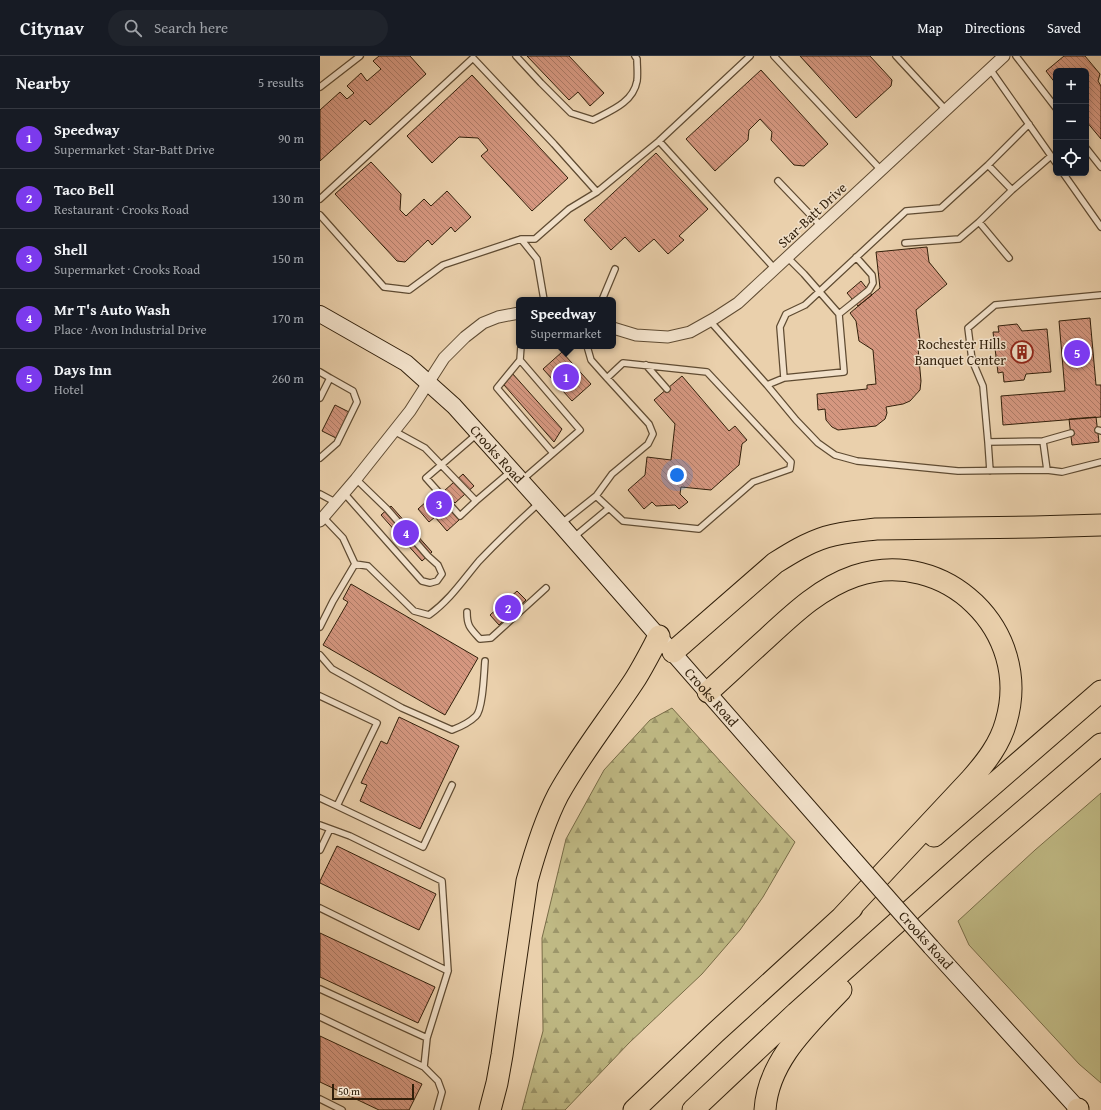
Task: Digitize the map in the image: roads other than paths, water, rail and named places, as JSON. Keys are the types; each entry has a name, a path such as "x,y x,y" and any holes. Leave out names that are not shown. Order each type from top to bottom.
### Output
{"highway":[{"path":"673,652 775,563 793,552 825,537 854,531 876,529 1101,525"},
{"path":"708,692 813,598 841,582 870,572 901,570 930,576 956,588 989,620 996,632 1007,659 1010,682 1009,709 1006,723 994,750 971,779 842,917"},
{"path":"490,1110 502,1055 527,881 532,861 557,797 569,776 634,680 659,636"},
{"path":"634,1110 842,917 1101,691"},
{"path":"693,1110 796,1013 926,896 1101,744"},
{"path":"765,1110 767,1094 771,1082 784,1055 795,1040 926,896"}],"main road":[{"name":"Crooks Road","path":"324,318 406,364 454,406 573,538 931,947 1078,1110"}],"street":[{"name":"Star-Batt Drive","path":"616,329 636,335 668,337 690,332 738,303 1004,56"},
{"path":"322,519 410,411 444,358 465,337 483,323 498,317 516,314"}],"lane":[{"path":"320,87 360,56"},
{"path":"516,56 571,114 593,120 620,106 632,93 637,81 637,59 635,56"},
{"path":"320,215 384,287 409,290 443,265 522,239 535,239 569,209 597,192 659,141 750,56"},
{"path":"774,56 881,170"},
{"path":"896,56 946,110"},
{"path":"1016,56 1053,104"},
{"path":"320,199 473,58 597,192"},
{"path":"990,69 1053,159"},
{"path":"784,378 780,327 786,314 805,305 906,211 941,208 988,165 1029,124"},
{"path":"659,141 775,269"},
{"path":"1089,152 1101,167"},
{"path":"905,243 959,239 1051,156"},
{"path":"988,165 1012,190"},
{"path":"1065,176 1101,227"},
{"path":"778,181 821,226"},
{"path":"979,222 1009,258"},
{"path":"522,239 537,259 543,297"},
{"path":"839,314 868,290 873,283 872,274 856,257"},
{"path":"766,385 784,378 844,372 839,314 820,291 788,258"},
{"path":"603,297 615,269"},
{"path":"990,471 983,386 972,360 968,328 995,305 1101,295"},
{"path":"710,321 796,420 818,443 835,455 857,462 990,471 1047,470 1062,472 1101,462"},
{"path":"521,349 520,360 496,388 553,453"},
{"path":"560,524 596,496 612,474 648,444 653,434 649,424 591,360 588,349"},
{"path":"478,433 426,478 460,516 476,501 553,453 580,430 520,360"},
{"path":"596,496 623,521 699,528 753,482 790,469 791,462 707,372 623,363 607,378"},
{"path":"646,365 667,389"},
{"path":"320,372 353,391 357,402 337,443 320,458"},
{"path":"320,398 330,378"},
{"path":"394,431 425,448 476,501"},
{"path":"988,442 1043,441 1071,433"},
{"path":"1043,441 1047,470"},
{"path":"344,493 422,581 430,583 436,582 442,574 438,565 428,556 387,509 356,479"},
{"path":"320,494 336,502"},
{"path":"355,564 368,566 414,611 429,615 452,595 486,554 540,501"},
{"path":"573,538 609,508"},
{"path":"322,519 343,538 355,564"},
{"path":"320,627 333,601 355,564"},
{"path":"467,612 467,622 480,639 491,638 546,588"},
{"path":"320,655 332,669 402,708 452,730 464,725 477,716 481,701 485,662"},
{"path":"320,696 376,724 337,806"},
{"path":"320,798 423,847 452,785"},
{"path":"320,825 350,836 442,881 448,971 427,1038 424,1068"},
{"path":"320,850 330,829"},
{"path":"320,908 448,971"},
{"path":"320,989 427,1038"},
{"path":"320,1017 424,1068 438,1081 442,1092 437,1110"},
{"path":"320,1099 342,1110"}],"place":[{"name":"Rochester Hills Banquet Center","path":"1022,352"},
{"name":"Days Inn","path":"1077,353"},
{"name":"Speedway","path":"566,377"},
{"name":"Shell","path":"439,504"},
{"name":"Mr T's Auto Wash","path":"406,533"},
{"name":"Taco Bell","path":"508,608"}]}
